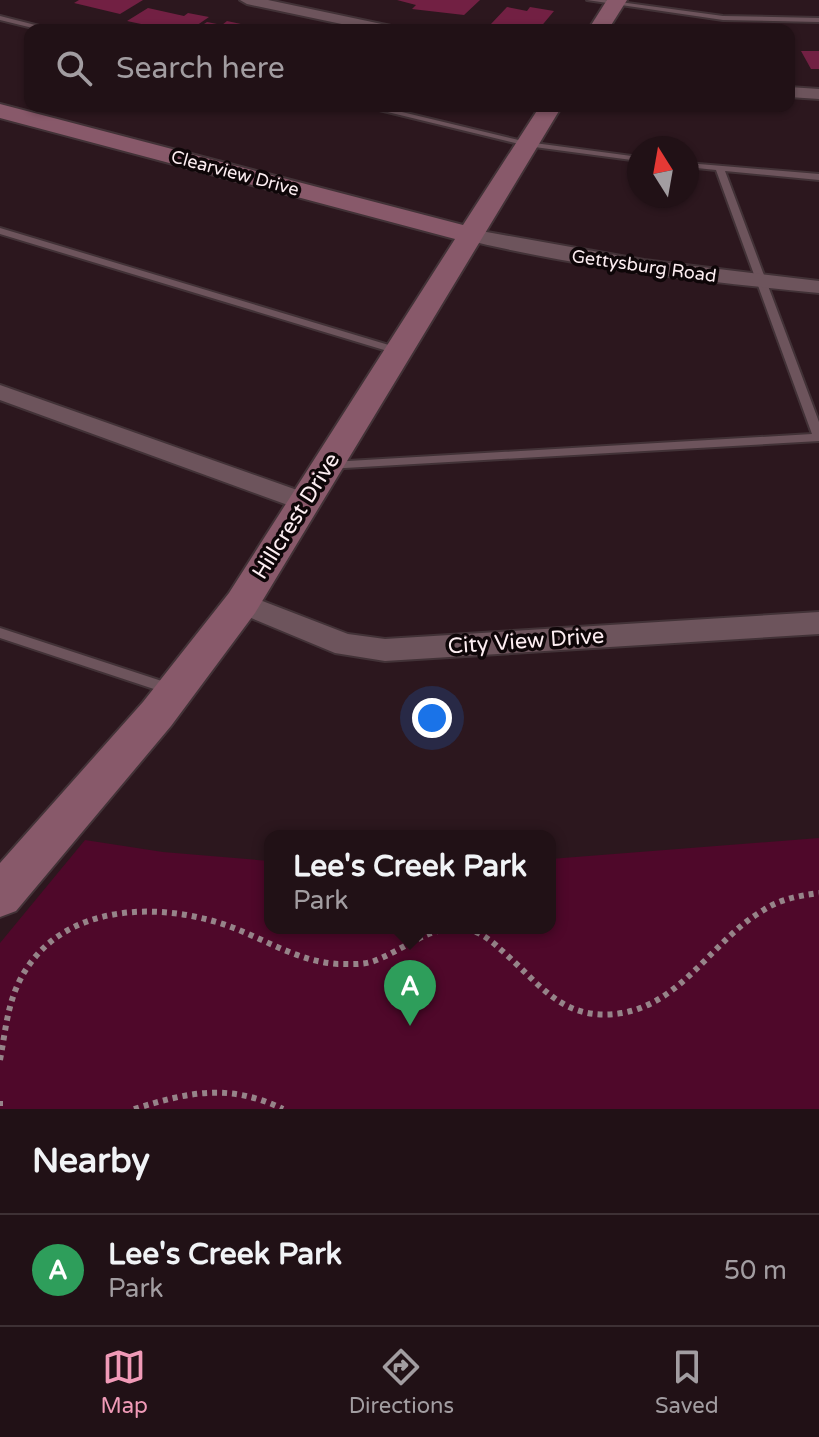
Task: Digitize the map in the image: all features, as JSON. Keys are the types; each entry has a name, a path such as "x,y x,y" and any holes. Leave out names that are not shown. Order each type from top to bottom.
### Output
{"street":[{"path":"247,0 362,24"},
{"path":"602,24 616,2"},
{"path":"795,92 819,94"},
{"name":"Clearview Drive","path":"0,111 470,235"},
{"name":"Hillcrest Drive","path":"0,896 175,691 242,603 547,112"},
{"name":"Gettysburg Road","path":"470,235 553,254 674,273 819,287"},
{"path":"0,392 305,502"},
{"name":"City View Drive","path":"242,603 345,645 385,650 819,623"}],"lane":[{"path":"590,0 723,18 819,20"},
{"path":"0,18 24,24"},
{"path":"392,112 527,144 627,157"},
{"path":"699,166 819,177"},
{"path":"327,466 819,437 720,169"},
{"path":"0,231 398,351"},
{"path":"0,633 175,691"}],"path":[{"path":"478,934 503,952 538,989 581,1014 624,1012 655,1001 684,980 725,937 766,908 804,893 819,893"},
{"path":"0,1060 20,979 41,952 66,931 93,917 174,914 212,920 279,952 326,963 373,963 396,947 424,934"},
{"path":"134,1109 185,1093 233,1090 283,1109"},
{"path":"0,1101 0,1109"}],"shaded area":[{"path":"819,838 819,1109 0,1109 0,943 85,840 163,852 264,860 264,934 556,934 556,859"}],"building":[{"path":"79,0 143,0 120,14 74,3"},
{"path":"397,0 480,0 464,15 412,9 416,5"},
{"path":"507,7 554,11 543,24 491,24"},
{"path":"148,8 184,16 188,13 209,17 199,24 141,24 127,21"},
{"path":"801,51 819,51 819,69 811,69"}],"place":[{"name":"Lee's Creek Park","path":"410,1026"}]}
